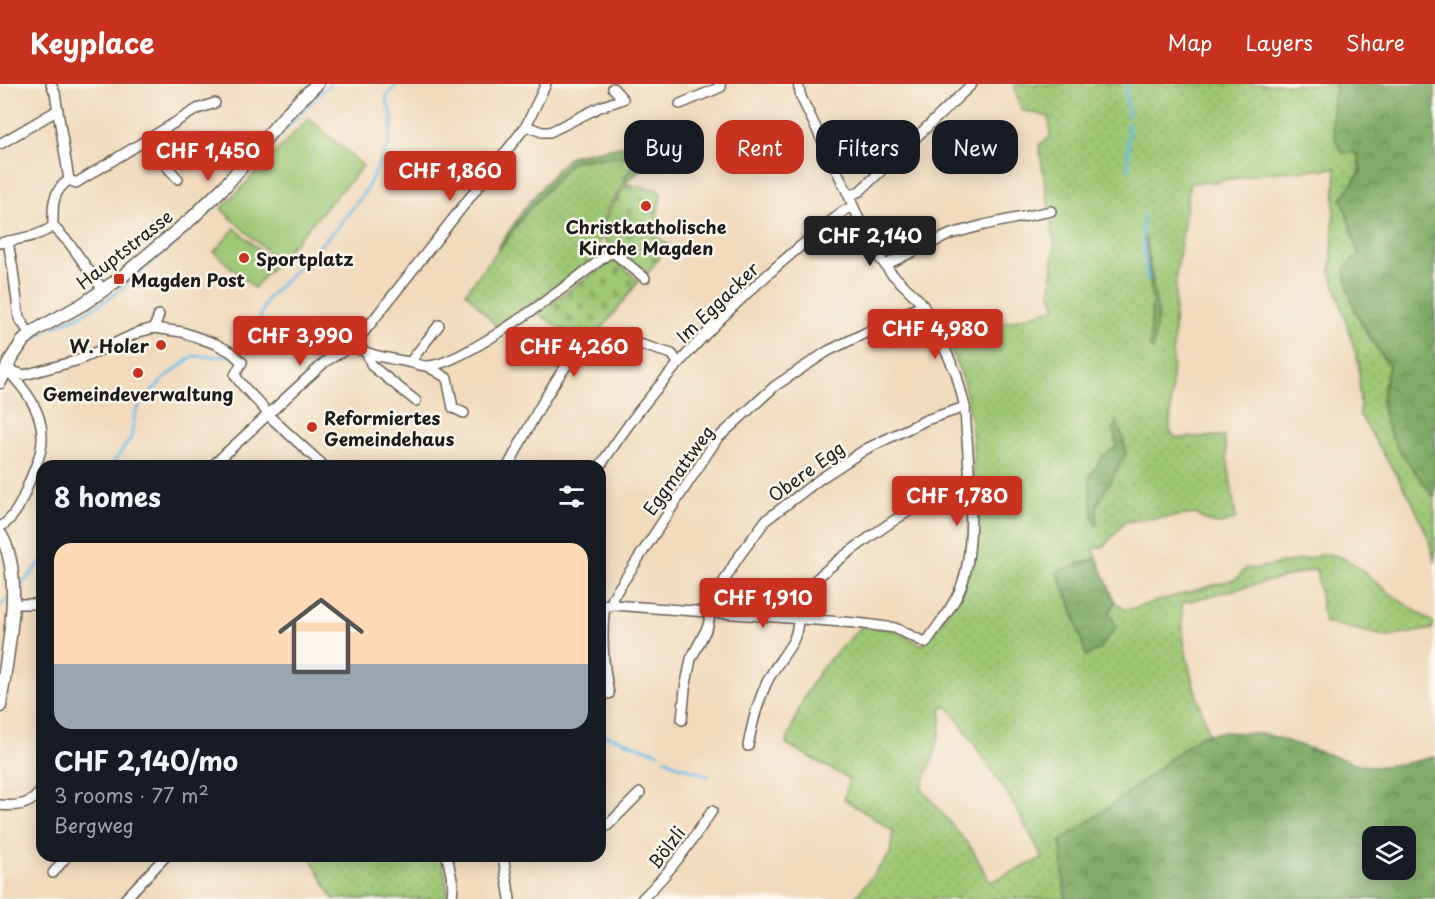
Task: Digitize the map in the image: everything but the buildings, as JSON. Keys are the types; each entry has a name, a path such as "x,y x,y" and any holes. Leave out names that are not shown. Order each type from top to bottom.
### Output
{"main road":[{"name":"Hauptstrasse","path":"0,382 16,350 30,334 103,290 150,254 206,206 289,111 317,84"},
{"path":"0,534 11,561 14,587 4,648 0,706"}],"street":[{"path":"51,84 55,93 69,180"},
{"path":"218,460 326,362 352,346 526,126 546,84"},
{"path":"680,104 721,87 719,84"},
{"path":"606,605 798,618 895,628 926,643 959,593 965,576 970,541 965,407 956,373 923,305 891,273 864,231 813,122 798,84"},
{"path":"849,196 860,190 972,84"},
{"path":"526,126 542,132 550,132 600,107 623,99 613,88"},
{"path":"69,180 76,183 197,109 215,103"},
{"path":"0,144 58,110"},
{"path":"144,141 178,179"},
{"path":"69,180 62,185 53,201 54,226 103,290"},
{"name":"Im Eggacker","path":"604,460 642,407 679,364 787,257 837,216 853,207"},
{"path":"885,265 951,234 1051,211"},
{"path":"30,334 19,318 4,242 54,226"},
{"path":"427,366 446,362 462,355 512,323 608,254 614,253 645,278"},
{"name":"Eggmattweg","path":"606,605 717,439 775,386 828,351 923,305"},
{"path":"154,328 159,315"},
{"path":"410,363 438,325"},
{"path":"6,369 24,375 79,360 139,332 154,328 182,332 216,344 231,352 242,362 235,375 264,407 269,416 317,460"},
{"path":"511,460 557,378 584,345 600,337 620,339 672,354 679,364"},
{"path":"352,346 367,354 427,366 447,378 453,408 464,412"},
{"path":"367,354 372,366 416,401"},
{"path":"6,369 23,387 38,414 43,438 38,460"},
{"name":"Obere Egg","path":"682,720 691,659 708,626 713,600 737,559 766,520 866,448 926,420 965,407"},
{"path":"0,527 8,522 23,496 36,464"},
{"path":"748,746 758,706 768,681 792,642 805,592 822,573 920,505 969,485"},
{"path":"13,603 36,604"},
{"path":"606,678 609,694"},
{"path":"606,826 640,793"},
{"path":"0,805 21,806 36,796"},
{"name":"Bölzli","path":"642,899 680,859 712,811"},
{"path":"53,873 62,862"},
{"path":"125,899 160,862"},
{"path":"448,862 453,884 452,899"},
{"path":"504,862 510,899"}],"green space":[{"path":"1014,84 1334,84 1336,86 1332,108 1357,153 1361,172 1342,198 1359,256 1355,311 1389,366 1383,386 1394,441 1435,498 1435,563 1428,537 1411,499 1360,415 1359,364 1331,273 1336,168 1267,173 1213,182 1190,183 1176,276 1170,432 1176,438 1224,436 1236,518 1215,524 1195,514 1124,522 1105,546 1093,549 1097,558 1057,572 1071,605 1109,612 1115,602 1126,610 1236,579 1246,568 1253,569 1328,554 1354,564 1396,598 1434,623 1432,629 1388,637 1324,622 1316,569 1182,603 1186,653 1209,733 1200,736 1116,802 1061,841 1065,899 854,899 890,854 893,831 844,799 849,779 786,744 800,706 814,679 862,626 892,630 923,645 962,592 973,482 973,439 961,374 935,314 936,309 951,307 973,314 994,326 1056,308 1051,294 1054,243 1039,145 1050,137 1049,117 1021,110","holes":["942,706 950,708 1007,793 1043,858 990,882 972,849 921,788 935,753 940,732"]},
{"path":"1334,84 1435,84 1435,498 1404,458 1386,425 1382,401 1389,366 1360,319 1349,294 1345,267 1359,255 1342,198 1361,171 1357,153 1343,153 1335,139 1333,103 1336,86"},
{"path":"309,118 363,166 278,261 221,209"},
{"path":"624,145 624,156 572,161 526,213 505,243 497,249 524,209 557,169 571,156"},
{"path":"624,156 624,174 628,174 605,212 600,228 596,258 497,327 466,292 526,213 572,161"},
{"path":"628,174 636,174 625,183"},
{"path":"627,184 658,190 661,195 654,235 669,245 647,274 604,240 606,217"},
{"name":"Sportplatz","path":"235,228 275,264 254,288 214,252"},
{"path":"1145,236 1158,313 1153,350 1150,348 1152,301"},
{"path":"614,260 639,281 600,331 580,340 538,314 578,283"},
{"path":"1116,421 1126,454 1097,505 1097,525 1093,520 1089,477 1103,456 1117,446 1113,430"},
{"path":"1097,558 1115,602 1109,612 1116,627 1100,649 1086,656 1071,605 1057,572"},
{"path":"1221,732 1265,734 1351,762 1374,767 1435,757 1435,899 1065,899 1061,841 1116,802 1200,736"},
{"path":"313,862 444,862 449,899 333,899"}],"waterway":[{"path":"53,327 107,300 132,280 224,198 300,113 330,84"},
{"path":"115,460 131,438 135,414 142,401 166,377 193,356 234,355 248,346 254,337 268,298 336,229 365,192 388,146 393,118 386,99 397,84"},
{"path":"1126,84 1128,116"},
{"path":"1128,123 1128,169"},
{"path":"1143,214 1143,243 1148,280"},
{"path":"35,338 47,330"},
{"path":"17,590 36,568"},
{"path":"0,605 10,597"},
{"path":"606,735 659,753"},
{"path":"665,759 708,776"}],"place":[{"name":"Christkatholische Kirche Magden","path":"646,206"},
{"name":"Sportplatz","path":"244,258"},
{"name":"Magden Post","path":"119,279"},
{"name":"W. Holer","path":"161,345"},
{"name":"Gemeindeverwaltung","path":"138,373"},
{"name":"Reformiertes Gemeindehaus","path":"312,427"}]}
